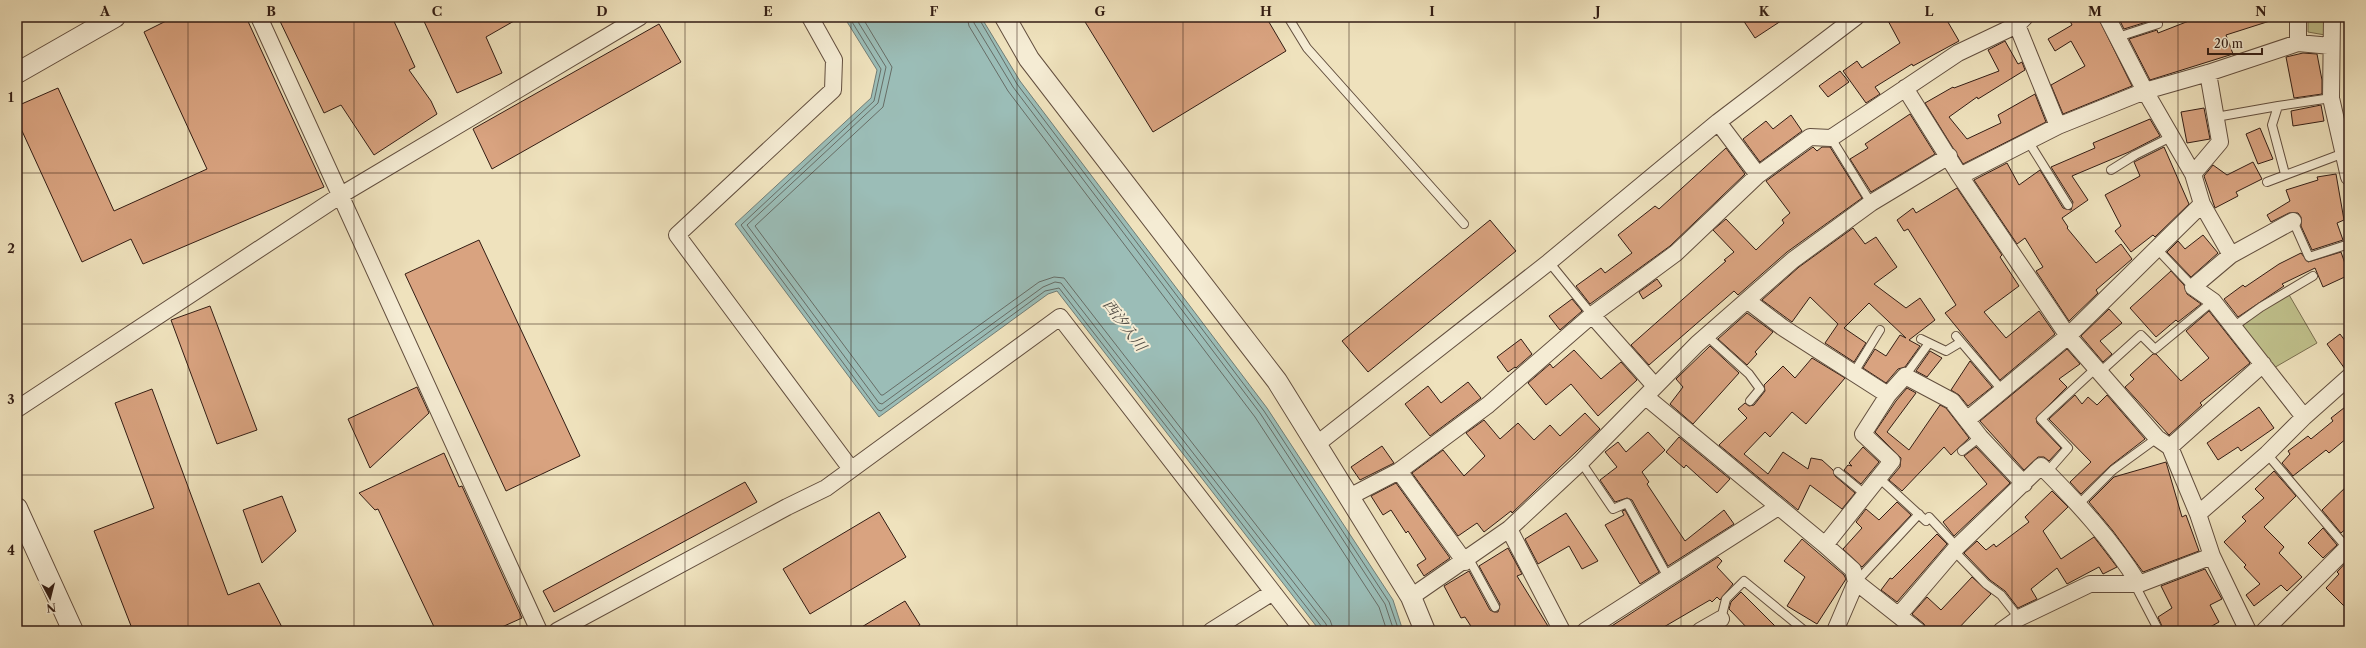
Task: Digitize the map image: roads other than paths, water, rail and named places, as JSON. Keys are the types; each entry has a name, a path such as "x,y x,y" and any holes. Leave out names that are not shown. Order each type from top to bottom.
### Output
{"street":[{"path":"17,73 115,17"},
{"path":"259,17 539,631"},
{"path":"17,409 341,195 640,17"},
{"path":"810,17 834,60 833,90 677,235 851,469"},
{"path":"1004,17 1028,59 1277,381 1412,597 1425,631"},
{"path":"1317,444 1548,262 1718,122 1856,17"},
{"path":"2107,17 2145,91 2193,174 2202,204 2231,255"},
{"path":"2298,17 2298,43"},
{"path":"2332,17 2331,98 2349,177"},
{"path":"1349,497 1399,471 1488,405 1592,315 1676,253 1758,175 1810,137 1831,138 1958,52 2021,21 2058,126"},
{"path":"1960,176 2058,126 2145,91 2208,73 2298,43 2331,46"},
{"path":"2193,174 2220,142 2208,73"},
{"path":"1904,88 1949,156 1960,176 2068,336 2157,438 2170,447 2198,514 2212,556 2248,631"},
{"path":"1718,122 1758,175"},
{"path":"1412,597 1467,560 1509,529 1581,462 1707,336 1793,260 1871,203 1949,156"},
{"path":"1968,419 2068,336 2202,204"},
{"path":"2293,222 2231,255 2193,287 2214,301 2304,417"},
{"path":"1748,301 1782,327 1853,374 1888,395"},
{"path":"1592,315 1650,392 1778,507 1826,545 1853,570 1856,582 1835,631"},
{"path":"557,631 580,626 787,507 826,488 1060,317 1303,631"},
{"path":"2170,447 2263,364"},
{"path":"1826,545 1892,461 1863,434 1888,395 1905,376 1952,401 1968,419 1980,437 2024,484"},
{"path":"2198,514 2267,454 2304,417 2349,377"},
{"path":"1899,615 1956,550 2041,466 2121,554 2137,584"},
{"path":"1399,471 1467,560"},
{"path":"1584,631 1669,579 1778,507"},
{"path":"17,508 73,631"},
{"path":"1509,529 1562,631"},
{"path":"2264,631 2348,547"},
{"path":"2001,631 2019,618 2090,584 2137,584 2212,556"},
{"path":"1856,582 1918,631"},
{"path":"1211,631 1273,592"},
{"path":"1700,631 1721,619"}],"lane":[{"path":"1288,17 1307,48 1464,224"},
{"path":"2118,37 2158,24"},
{"path":"2216,117 2331,98"},
{"path":"2278,106 2272,125 2285,174"},
{"path":"2111,170 2135,155 2171,137"},
{"path":"1831,138 1871,203"},
{"path":"2028,142 2068,205"},
{"path":"2267,182 2344,153"},
{"path":"2293,222 2310,257 2349,244"},
{"path":"2157,249 2193,287"},
{"path":"1548,262 1592,315"},
{"path":"2233,326 2261,306 2312,276"},
{"path":"2047,472 2068,448 2041,419 2141,335 2155,349 2214,301"},
{"path":"1853,374 1880,330"},
{"path":"1707,336 1749,374 1760,389 1750,401"},
{"path":"1921,339 1946,351 1959,339 2002,390"},
{"path":"1905,376 1929,343"},
{"path":"1962,451 1980,437"},
{"path":"2078,505 2113,470 2157,438"},
{"path":"2267,454 2348,547"},
{"path":"1581,462 1613,509 1627,503 1669,579"},
{"path":"1838,472 1866,495"},
{"path":"1879,478 1926,521 1929,517 1986,584 2001,595 2019,618"},
{"path":"1856,582 1919,514"},
{"path":"1467,560 1495,607"},
{"path":"1721,619 1726,599 1744,581 1805,631"},
{"path":"2137,584 2159,631"}],"water":[{"name":"西汐入川","path":"844,17 981,17 1020,81 1267,408 1393,600 1403,631 1320,631 1057,291 1048,294 879,417 735,224 871,98 877,70"}]}
